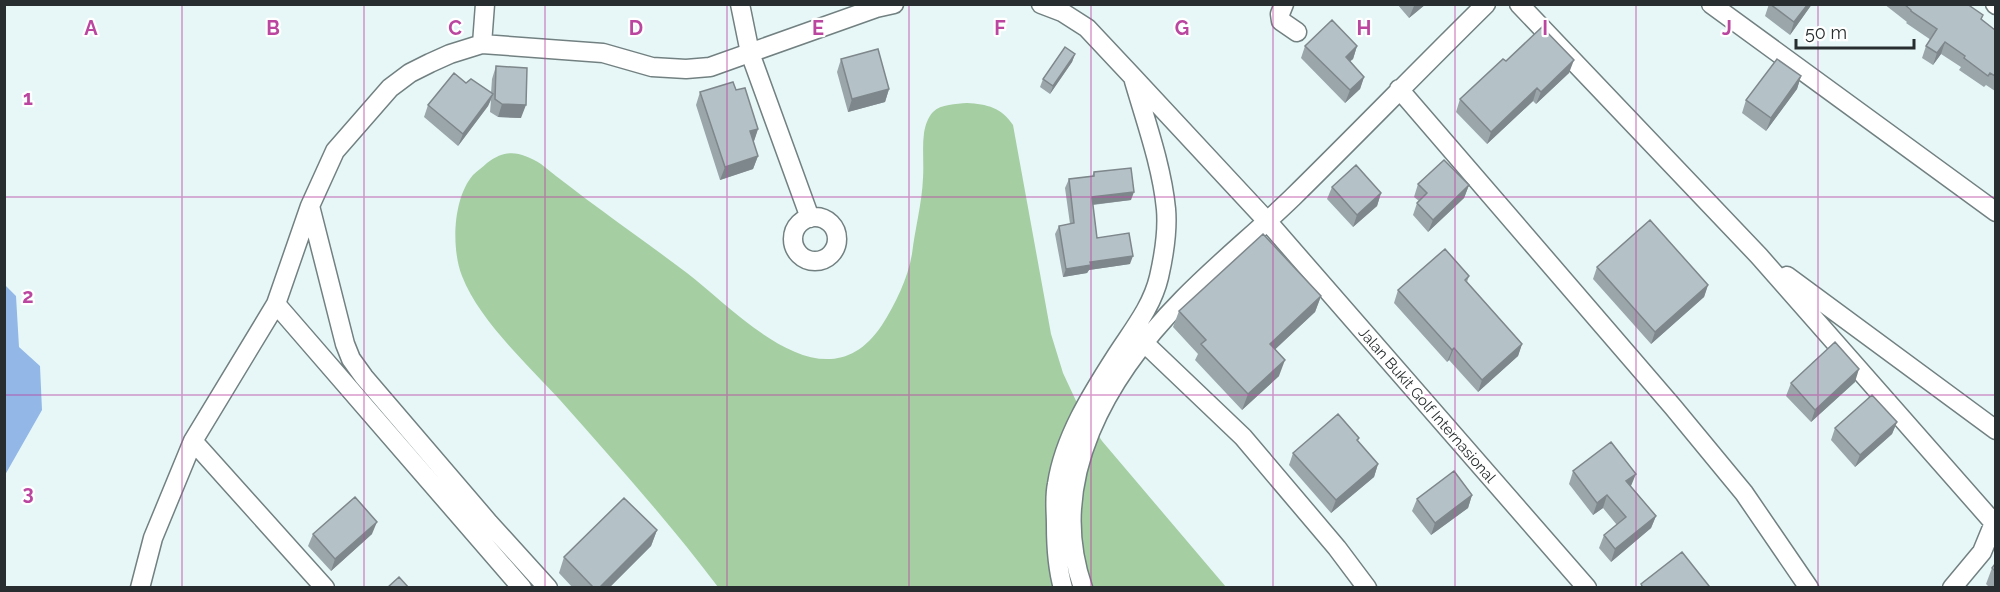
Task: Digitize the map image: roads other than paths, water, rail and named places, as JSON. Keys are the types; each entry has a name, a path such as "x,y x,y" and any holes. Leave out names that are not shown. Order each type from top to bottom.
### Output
{"street":[{"path":"482,44 485,4"},
{"path":"740,4 750,53 810,218"},
{"path":"140,588 153,538 193,441 276,304 310,206 335,151 390,88 430,63 482,44 603,53 652,67 686,69 710,67 876,8 894,4"},
{"name":"Jalan Bukit Golf Internasional","path":"1041,4 1062,12 1087,28 1133,77 1268,222 1587,588"},
{"path":"1284,4 1280,14 1281,21 1297,32"},
{"path":"1064,588 1059,573 1056,539 1056,484 1070,438 1099,382 1138,337 1243,241 1268,222 1486,4"},
{"path":"1519,4 1759,256 1995,521 1982,552 1952,588"},
{"path":"1711,4 1995,212"},
{"path":"1083,588 1077,570 1073,542 1071,511 1075,479 1082,450 1138,337 1159,279 1167,226 1166,208 1153,143 1133,77"},
{"path":"1399,89 1737,484 1809,588"},
{"path":"310,206 345,344 355,365 489,523 548,588"},
{"path":"1759,256 1995,430"},
{"path":"276,304 522,588"},
{"path":"1138,337 1243,437 1367,588"},
{"path":"193,441 325,588"}],"water":[{"path":"5,285 16,296 19,347 40,366 42,410 5,475"}]}
